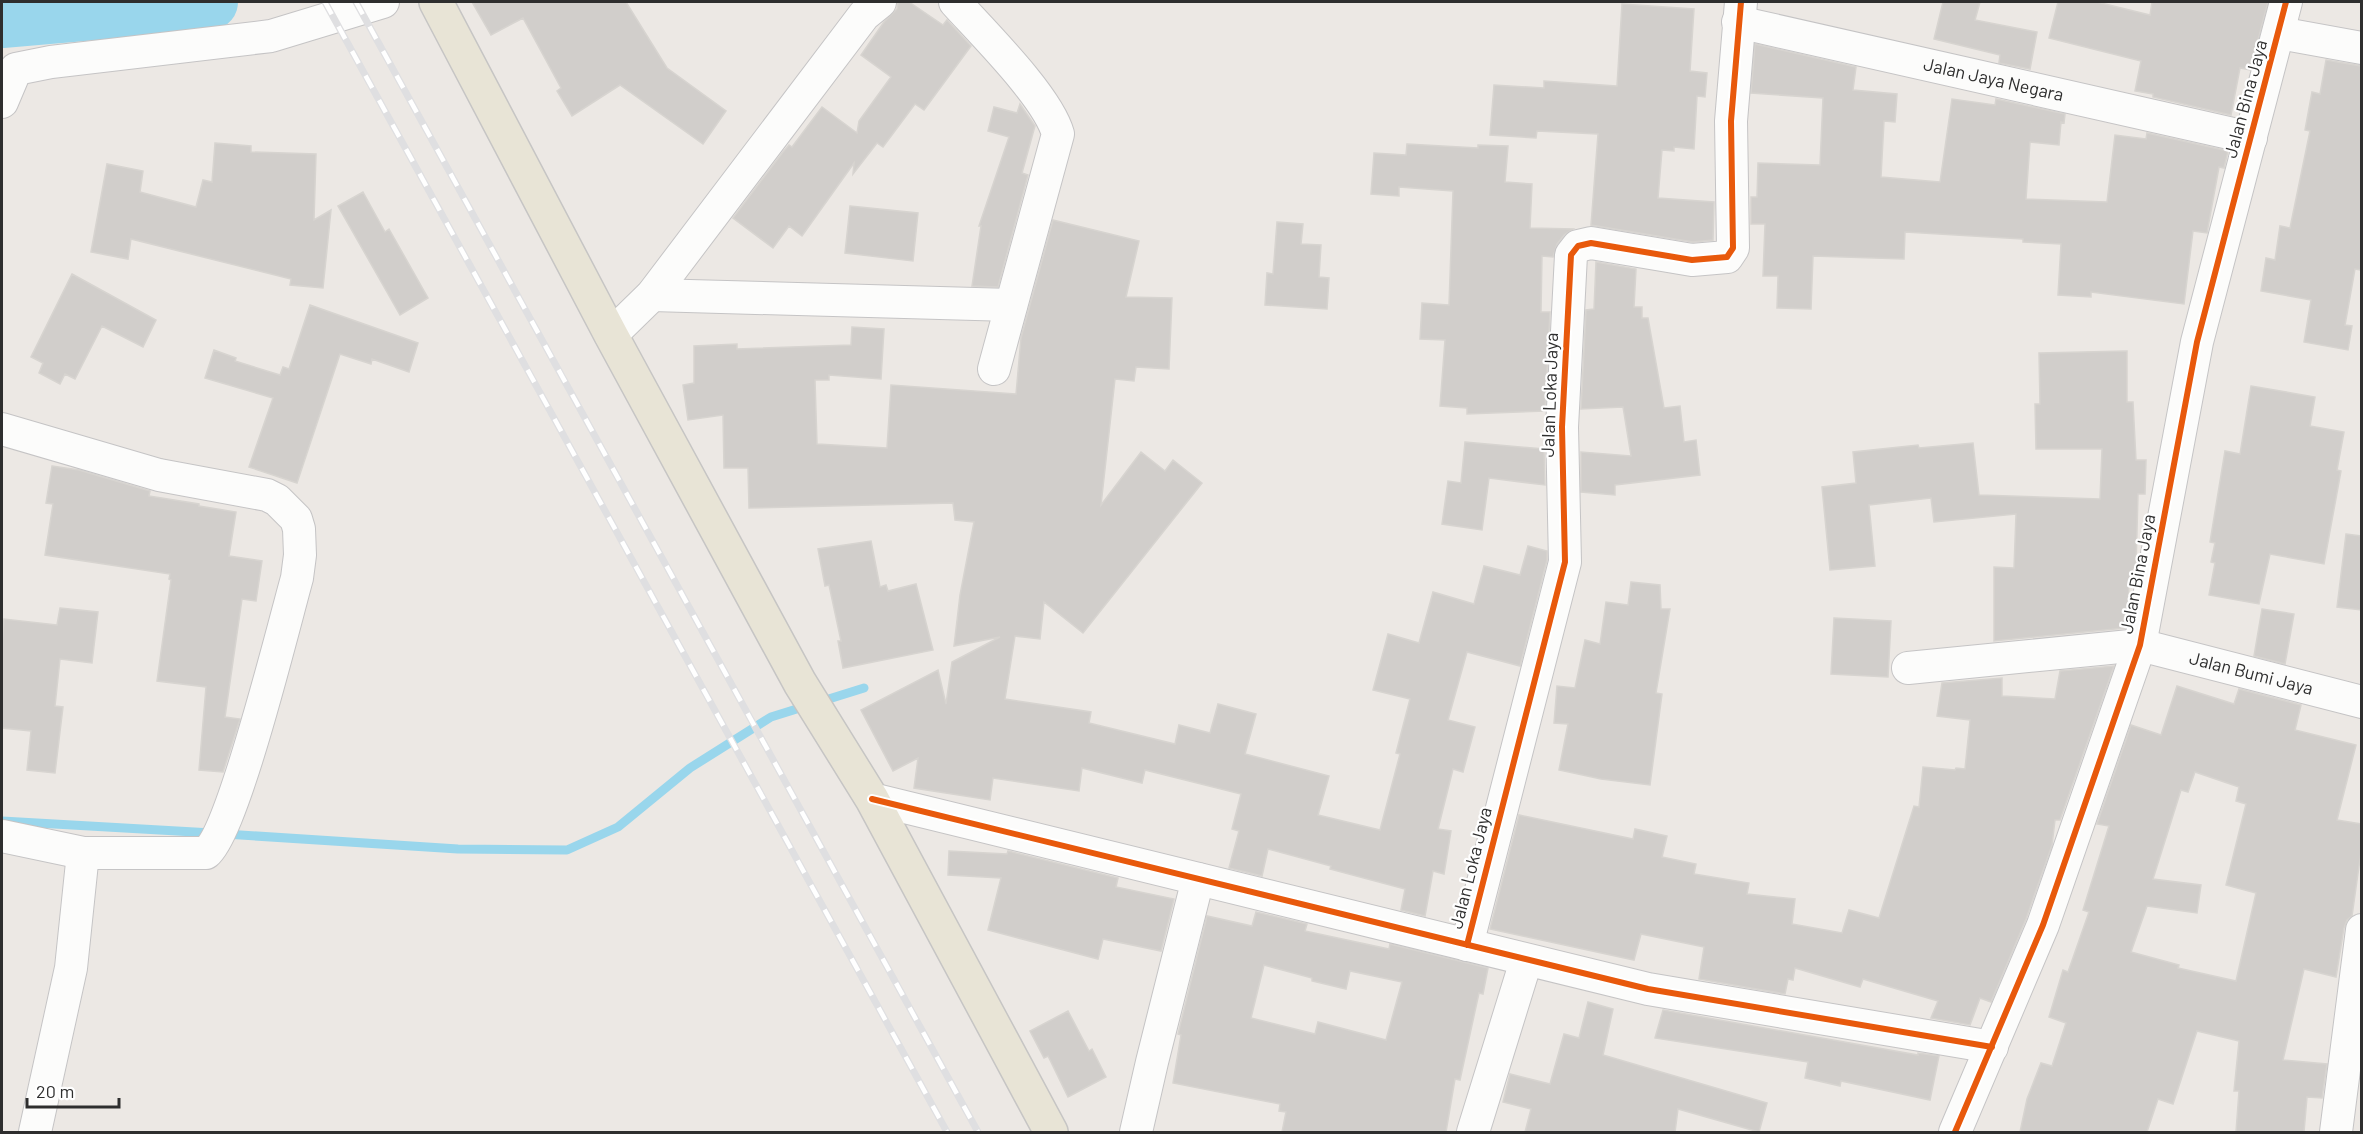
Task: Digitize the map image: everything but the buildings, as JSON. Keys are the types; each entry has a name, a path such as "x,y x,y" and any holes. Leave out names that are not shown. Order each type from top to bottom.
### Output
{"main road":[{"path":"436,2 611,335 800,683 872,799 1051,1132"}],"street":[{"path":"2,102 16,69 51,62 271,36 383,2"},
{"path":"611,335 652,296 864,15 880,2"},
{"path":"954,2 1041,101 1058,134 994,369"},
{"name":"Jalan Bina Jaya","path":"1955,1132 2043,925 2140,645 2198,342 2286,2"},
{"name":"Jalan Jaya Negara","path":"1740,12 2251,138"},
{"name":"Jalan Loka Jaya","path":"1467,945 1565,562 1562,428 1571,255 1578,246 1591,243 1692,260 1727,257 1731,254 1733,248 1731,121 1740,12"},
{"path":"2279,33 2361,48"},
{"path":"652,296 1011,305"},
{"path":"2,429 159,475 267,495 285,507 296,519 299,529 300,555 297,578 245,762 219,832 206,853 83,853 2,836"},
{"path":"1908,668 2140,645"},
{"name":"Jalan Bumi Jaya","path":"2140,645 2361,702"},
{"path":"872,799 1526,961 1648,989 1992,1047"},
{"path":"35,1132 71,968 83,853"},
{"path":"1136,1132 1198,879"},
{"path":"2336,1132 2361,930"},
{"path":"1473,1132 1526,961"}],"waterway":[{"path":"2,20 210,2"},
{"path":"225,834 458,849 567,850 618,827 690,768 771,717 864,688"},
{"path":"2,821 212,833"}],"railway":[{"path":"325,2 947,1132"},
{"path":"356,2 978,1132"}],"cycle path":[{"path":"1467,945 1565,562 1562,427 1571,255 1578,246 1591,243 1692,260 1727,257 1733,248 1731,121 1741,2"},
{"path":"1955,1132 2043,925 2140,645 2197,342 2286,2"},
{"path":"872,799 1648,989 1992,1047"}]}
